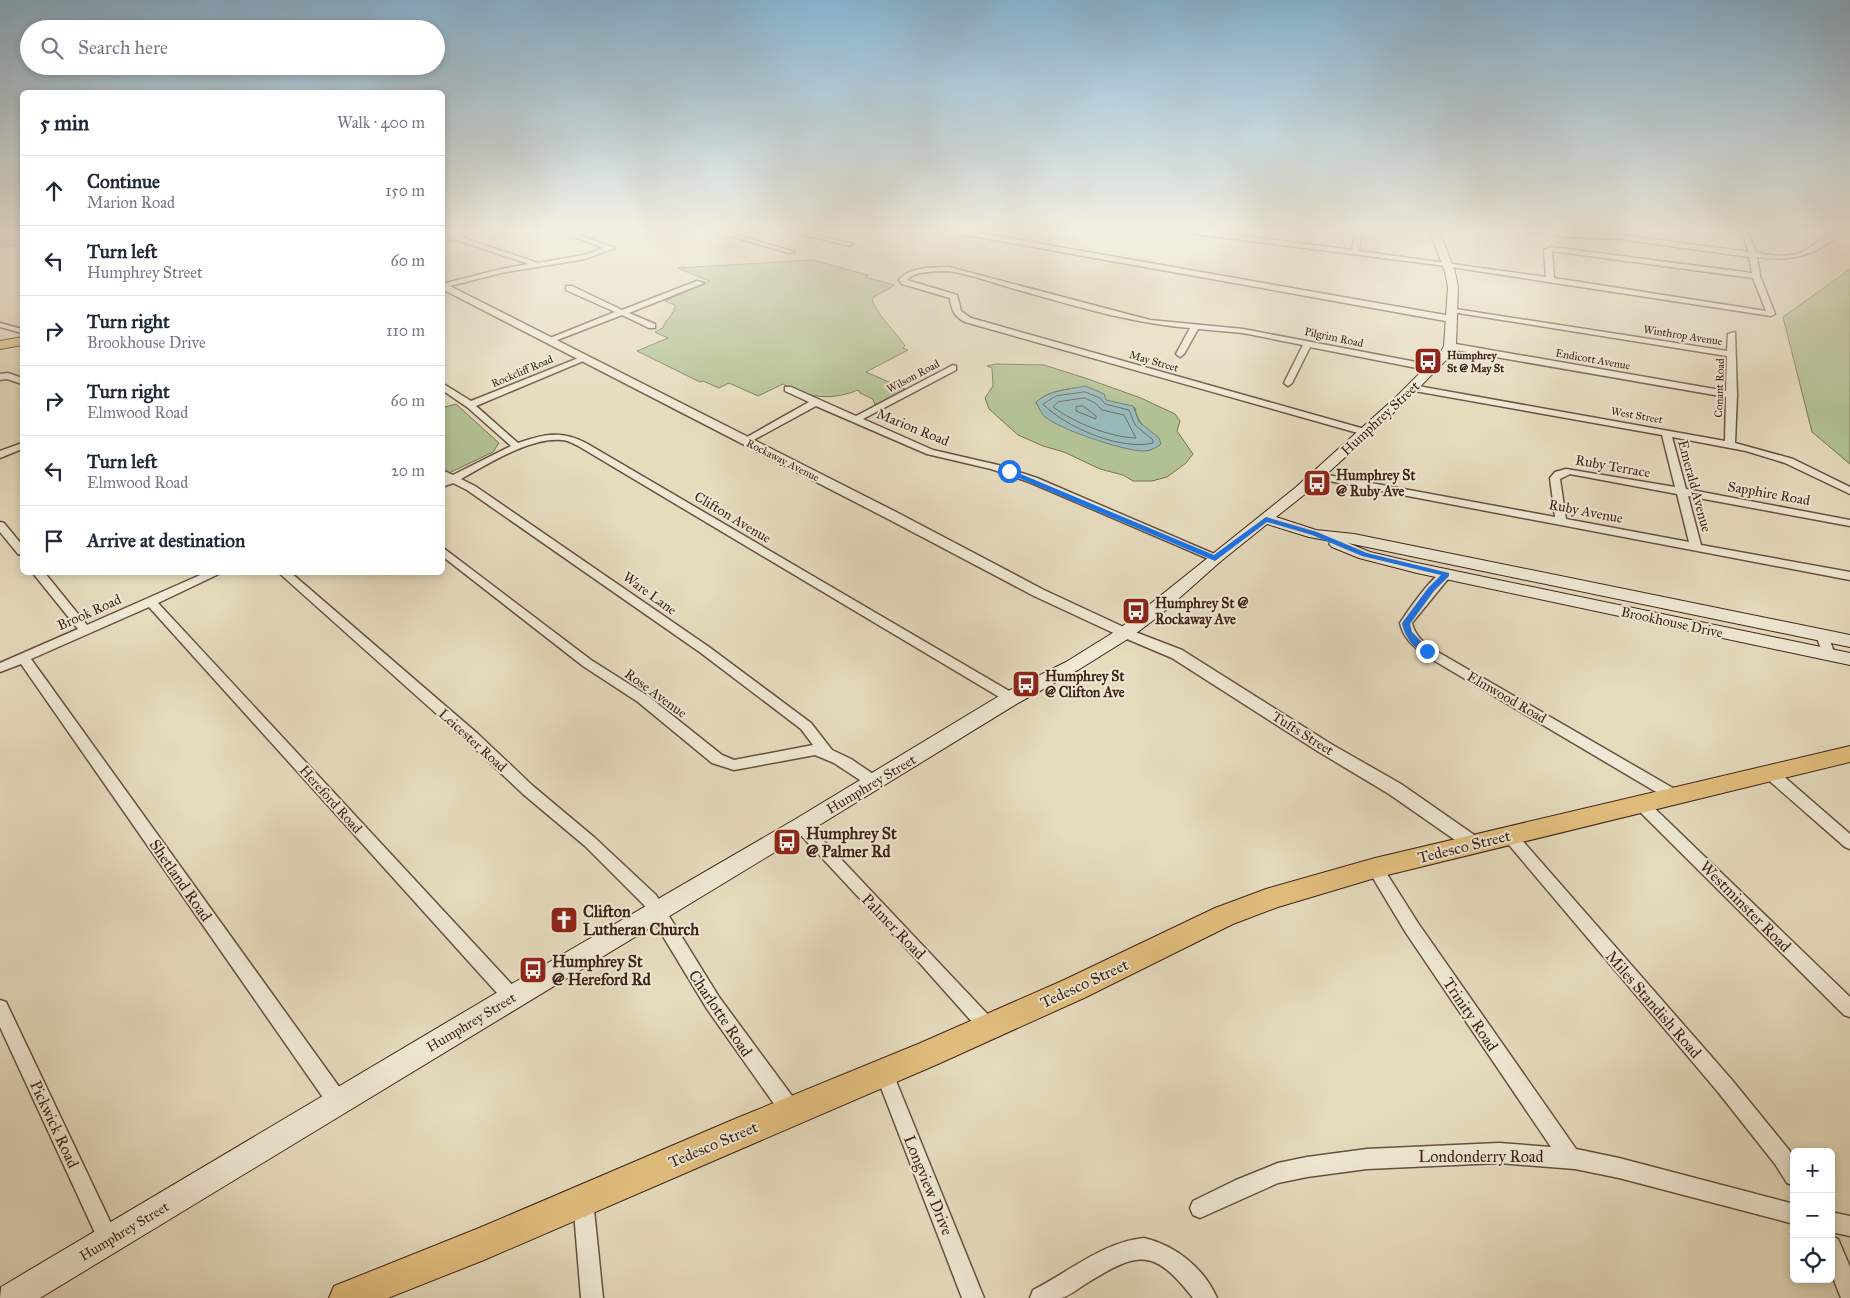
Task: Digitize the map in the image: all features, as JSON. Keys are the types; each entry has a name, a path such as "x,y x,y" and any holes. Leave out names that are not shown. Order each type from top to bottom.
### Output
{"main road":[{"path":"1450,346 1453,291"},
{"path":"0,345 20,342"},
{"name":"Humphrey Street","path":"12,1298 512,997 801,826 1011,698 1043,683 1125,633 1317,476 1412,388 1450,346"},
{"name":"Brookhouse Drive","path":"1266,519 1314,534 1365,555 1446,574 1515,581 1850,641"},
{"name":"Brookhouse Drive","path":"1314,534 1354,539 1515,581 1850,659"},
{"name":"Tedesco Street","path":"346,1298 484,1243 884,1072 1074,989 1224,916 1302,888 1375,868 1850,754"}],"street":[{"name":"Rockaway Avenue","path":"455,291 1039,593 1125,633"},
{"path":"575,291 652,326"},
{"path":"549,340 680,291"},
{"name":"Pilgrim Road","path":"933,291 951,296"},
{"name":"Pilgrim Road","path":"1029,291 1165,325 1227,328 1432,368"},
{"path":"1311,291 1451,314"},
{"path":"1614,291 1771,314 1762,291"},
{"name":"May Street","path":"951,296 954,299 955,311 968,320 1365,432"},
{"name":"Winthrop Avenue","path":"1451,314 1732,354"},
{"path":"1180,354 1194,327"},
{"path":"3,328 20,331"},
{"name":"Conant Road","path":"1730,444 1732,334"},
{"path":"1288,383 1308,343"},
{"name":"Endicott Avenue","path":"1450,346 1732,395"},
{"name":"Rockcliff Road","path":"470,405 584,359"},
{"name":"Wilson Road","path":"857,419 953,368"},
{"path":"0,377 8,376 20,380"},
{"path":"445,388 470,405 517,448 446,479"},
{"name":"West Street","path":"1412,388 1762,451 1789,461 1850,491"},
{"name":"Marion Road","path":"788,389 936,453 981,463 1032,480 1215,558"},
{"path":"745,440 816,402"},
{"name":"Emerald Avenue","path":"1666,433 1696,547"},
{"name":"Clifton Avenue","path":"517,448 559,437 583,445 1011,698"},
{"path":"0,455 20,447"},
{"name":"Ruby Terrace","path":"1561,522 1554,478 1562,472 1570,471 1682,493"},
{"name":"Ruby Avenue","path":"1317,476 1850,576"},
{"name":"Ware Lane","path":"446,479 471,488 705,650 806,726 828,752"},
{"name":"Sapphire Road","path":"1682,493 1850,523"},
{"path":"0,525 20,550"},
{"name":"Rose Avenue","path":"445,552 587,663 643,699 717,759 734,765 758,762 777,755 811,749 828,752 874,782"},
{"name":"Elmwood Road","path":"1446,574 1431,590 1406,623 1408,633 1415,642 1427,651 1673,795"},
{"path":"40,575 85,630"},
{"name":"Brook Road","path":"0,668 211,575"},
{"name":"Leicester Road","path":"286,575 590,842 658,910"},
{"name":"Hereford Road","path":"150,601 512,997"},
{"name":"Tufts Street","path":"1125,633 1177,654 1325,748 1395,789 1474,844"},
{"path":"1822,635 1829,654"},
{"name":"Shetland Road","path":"24,658 338,1102"},
{"path":"1770,773 1850,843"},
{"name":"Westminster Road","path":"1641,804 1850,1009"},
{"name":"Palmer Road","path":"801,826 940,973 987,1026"},
{"name":"Miles Standish Road","path":"1509,835 1719,1078 1790,1170"},
{"name":"Trinity Road","path":"1375,868 1412,928 1570,1158"},
{"name":"Charlotte Road","path":"658,910 689,966 754,1062 791,1111"},
{"name":"Pickwick Road","path":"0,1008 109,1241"},
{"name":"Longview Drive","path":"884,1072 973,1298"},
{"name":"Londonderry Road","path":"1200,1208 1243,1187 1278,1173 1331,1163 1375,1158 1464,1153 1540,1154 1570,1158 1657,1177 1790,1213"},
{"path":"583,1200 592,1298"},
{"path":"1835,1223 1850,1226"},
{"path":"1040,1298 1103,1262 1126,1252 1144,1248 1163,1254 1185,1271 1206,1298"},
{"path":"1835,1256 1850,1293"}],"green space":[{"path":"688,291 885,291 872,298 874,304 905,346 903,348 908,350 866,372 905,389 875,405 873,399 860,393 858,390 829,397 810,395 783,384 758,396 729,383 719,388 703,381 700,382 637,351 668,338 655,332 663,328 675,308 675,305 665,301"},
{"path":"1820,291 1850,291 1850,464 1812,432 1783,317"},
{"path":"996,364 1044,365 1141,398 1175,414 1180,421 1177,431 1193,454 1186,463 1167,477 1152,481 1133,481 1123,475 1100,469 1064,452 1043,446 1018,435 989,409 985,398 993,386 992,368 987,366","holes":["1085,386 1104,394 1106,400 1135,408 1141,424 1161,444 1150,450 1121,447 1052,421 1044,415 1036,403 1046,395"]},
{"path":"456,404 499,443 493,452 449,473 445,471 445,407"}],"water":[{"path":"1085,386 1104,394 1106,400 1133,406 1139,422 1159,438 1161,444 1153,449 1143,451 1121,447 1092,438 1051,421 1044,416 1036,402 1053,393"}],"place":[{"name":"Humphrey St @ May St","path":"1428,361"},
{"name":"Humphrey St @ Ruby Ave","path":"1317,483"},
{"name":"Humphrey St @ Rockaway Ave","path":"1136,611"},
{"name":"Humphrey St @ Clifton Ave","path":"1026,684"},
{"name":"Humphrey St @ Palmer Rd","path":"787,842"},
{"name":"Clifton Lutheran Church","path":"564,920"},
{"name":"Humphrey St @ Hereford Rd","path":"533,970"}],"route":[{"path":"1009,471 1215,558 1266,519 1314,534 1365,555 1446,574 1431,590 1406,623 1408,633 1415,642 1427,651"}]}
